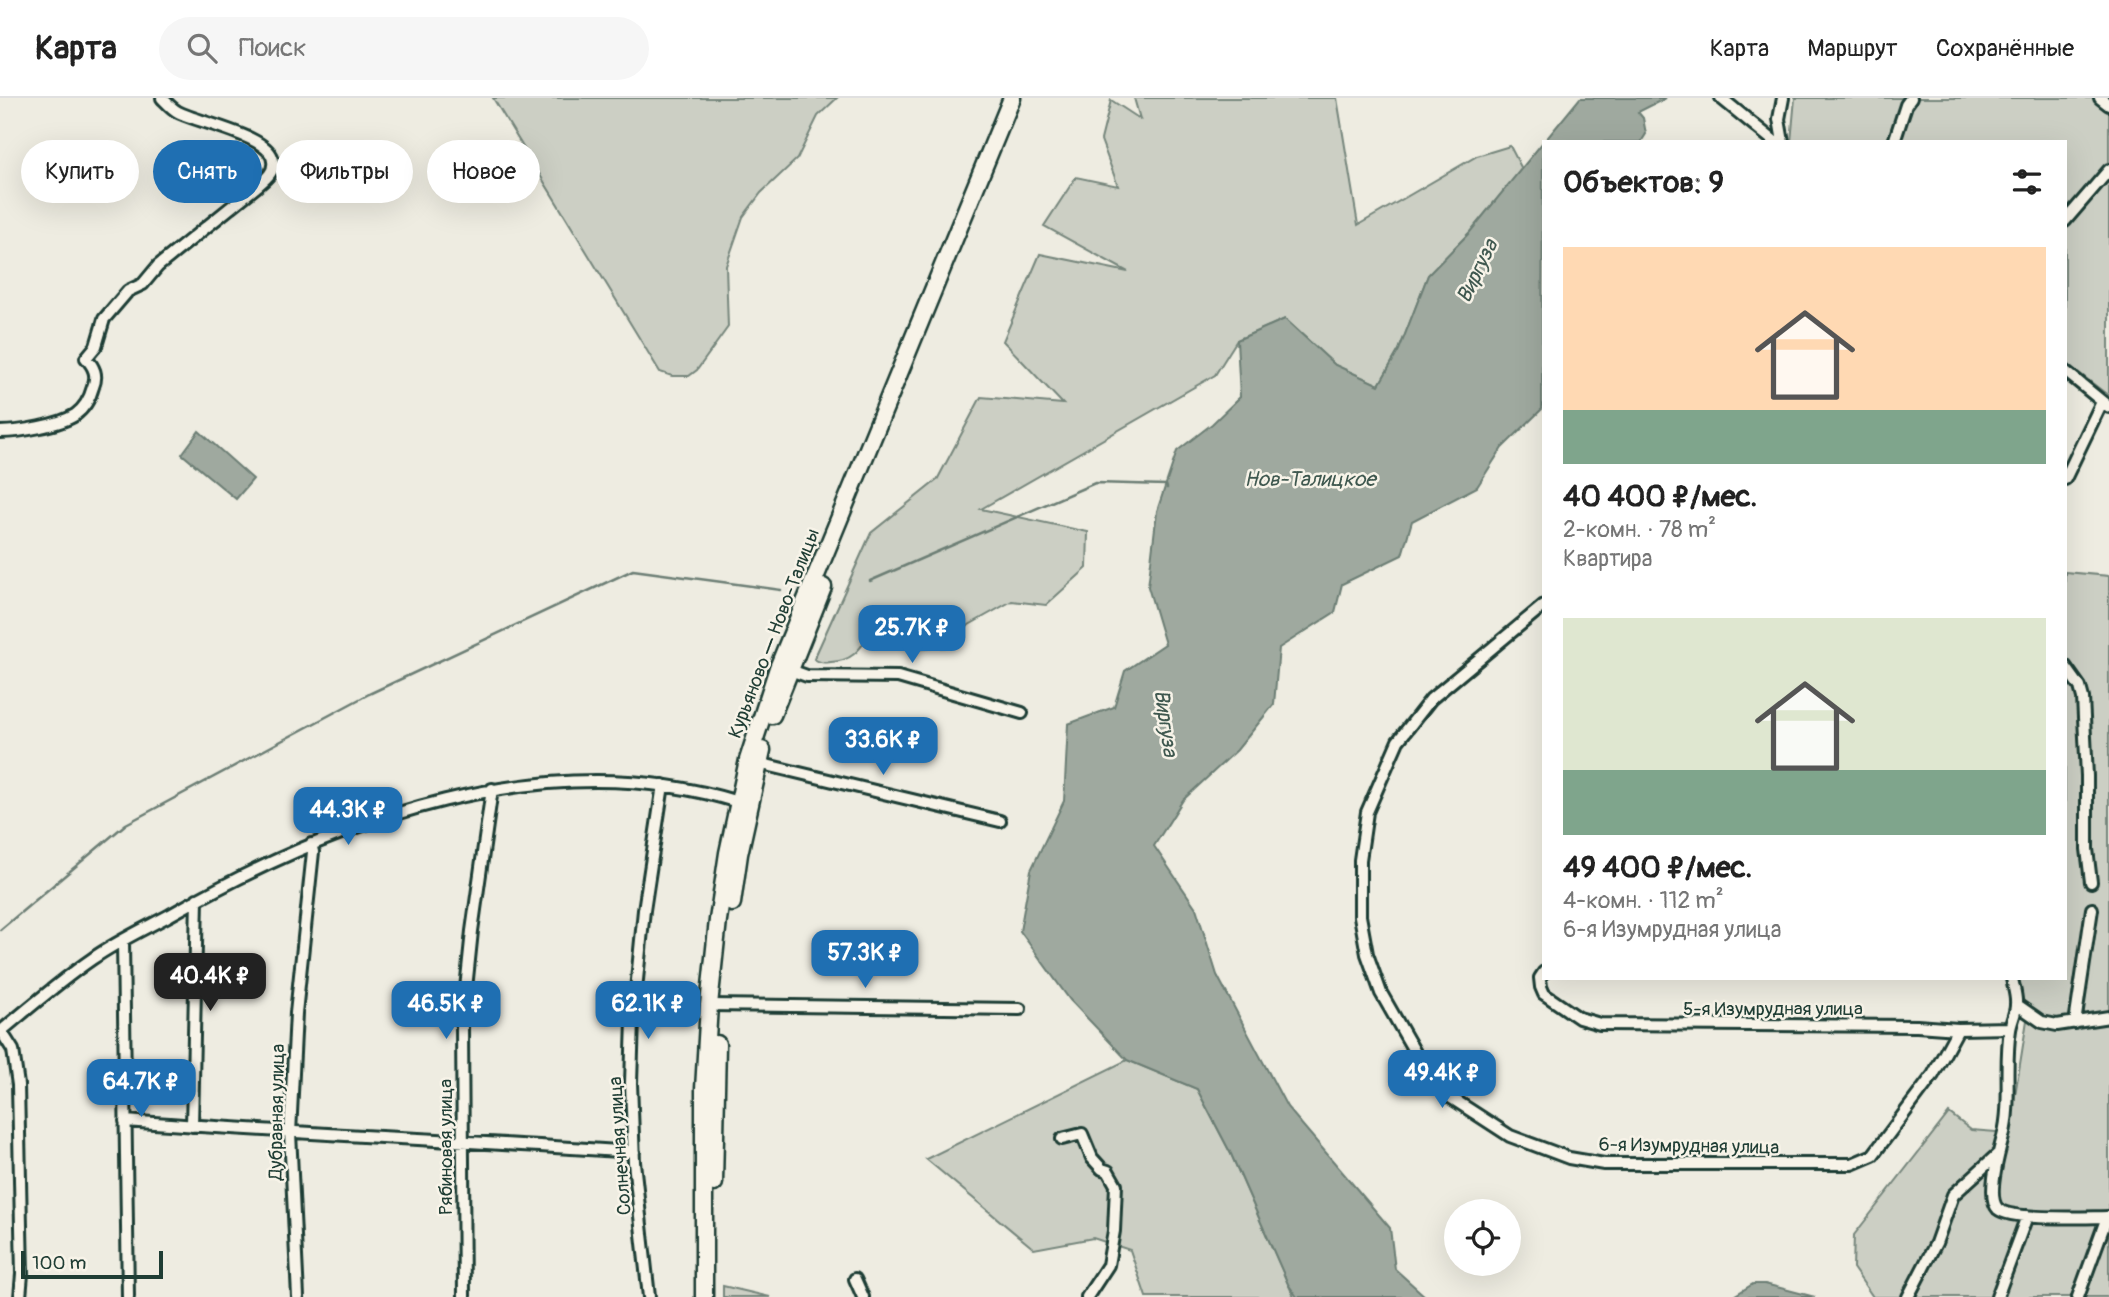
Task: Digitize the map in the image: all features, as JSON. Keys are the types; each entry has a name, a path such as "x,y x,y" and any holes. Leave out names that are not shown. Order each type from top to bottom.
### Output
{"main road":[{"name":"Курьяново — Ново-Талицы","path":"704,1297 704,1089 714,1005 720,907 748,760 778,668 1012,98"},
{"name":"Курьяново — Ново-Талицы","path":"715,1297 714,1005 739,854 758,763 790,670 1024,98"}],"street":[{"path":"0,432 57,422 76,414 89,400 95,383 95,368 86,358 96,346 104,319 128,291 143,284 159,266 271,173 274,162 271,152 243,134 198,121 176,111 162,98"},
{"path":"1721,98 1773,140"},
{"path":"1783,98 1779,119 1783,140"},
{"path":"1895,140 1906,105 1911,98"},
{"path":"2100,98 2109,105"},
{"path":"2067,219 2109,170"},
{"path":"2067,374 2105,405 2067,475"},
{"name":"6-я Изумрудная улица","path":"1542,607 1431,699 1398,741 1367,811 1360,860 1360,916 1367,954 1381,993 1420,1063 1450,1097 1510,1136 1569,1158 1604,1164 1852,1164 1873,1155 1933,1075 1958,1030"},
{"path":"2067,669 2080,687 2083,698 2087,849 2091,882"},
{"path":"790,670 807,676 898,677 1022,713"},
{"path":"758,763 1000,821"},
{"path":"20,1297 22,1260 18,1085 13,1050 1,1031 93,958 197,899 312,844 407,811 492,789 583,782 663,785 705,792 738,802"},
{"name":"Солнечная улица","path":"649,1297 631,1083 633,1020 644,911 663,785"},
{"name":"Рябиновая улица","path":"464,1297 462,1027 492,789"},
{"name":"Дубравная улица","path":"298,1297 290,1133 296,1013 312,844"},
{"path":"192,1126 197,899"},
{"path":"2075,1023 2092,909"},
{"path":"123,942 128,1297"},
{"name":"5-я Изумрудная улица","path":"1542,975 1540,978 1544,994 1579,1018 1601,1024 1917,1026 1958,1030 2010,1028"},
{"path":"2012,980 2017,1004 2010,1028 2006,1065 2008,1097 2004,1134 1997,1154 1993,1199 1997,1208 2007,1214 2108,1217 2078,1297"},
{"path":"2017,1004 2042,1022 2057,1026 2109,1017"},
{"path":"714,1005 1020,1009"},
{"path":"125,1121 635,1152"},
{"path":"1062,1139 1082,1135 1091,1158 1108,1171 1116,1185 1114,1231 1108,1265 1087,1297"},
{"path":"1908,1297 1936,1243 1953,1195 1997,1154"},
{"path":"1997,1297 2027,1216"},
{"path":"855,1279 863,1297"}],"shaded area":[{"path":"493,98 837,98 818,116 797,159 761,193 743,217 726,266 728,327 697,370 689,376 672,376 660,372 540,175 540,140 519,140"},
{"path":"1134,98 1337,98 1358,225 1477,156 1510,146 1522,169 1470,232 1428,275 1399,350 1379,385 1335,365 1285,319 1237,340 1215,375 981,509 1088,532 1087,568 1046,605 1012,601 969,625 947,647 919,649 909,631 875,627 857,651 846,659 826,663 814,659 871,533 937,480 981,397 1063,404 1003,341 1040,254 1128,272 1044,226 1076,177 1118,186 1101,140 1111,100 1140,119"},
{"path":"1795,98 2109,98 2109,396 2067,364 2067,140 1791,140"},
{"path":"2067,572 2109,576 2109,1297 1873,1297 1853,1268 1854,1235 1949,1113 1971,1130 2009,1133 2028,1014 2017,980 2067,980"},
{"path":"1127,1060 1197,1089 1231,1154 1294,1297 1146,1297 1130,1250 1093,1238 1034,1249 926,1159"},
{"path":"723,1286 770,1297 723,1297"}],"water":[{"path":"1580,98 1666,98 1638,112 1643,118 1646,134 1642,140 1546,140"},
{"name":"Нов-Талицкое","path":"1542,143 1542,409 1502,448 1477,487 1412,521 1402,555 1342,584 1335,612 1279,648 1274,704 1237,750 1183,800 1154,846 1196,908 1217,975 1287,1107 1390,1228 1395,1269 1426,1297 1297,1297 1288,1284 1231,1154 1197,1089 1127,1060 1070,1000 1020,931 1031,870 1064,801 1068,724 1114,707 1125,671 1165,644 1148,587 1157,511 1177,451 1212,424 1240,397 1237,340 1285,319 1335,365 1379,385 1399,350 1428,275 1470,232"},
{"path":"199,431 253,479 236,499 182,454"},
{"path":"1753,1284 1765,1284 1815,1297 1732,1297"}],"waterway":[{"path":"870,581 1095,483 1166,485 1167,488"},
{"path":"0,930 126,824 369,694 633,570 781,590"}],"water label":[{"name":"Виргуза","path":"1477,271"},
{"name":"Виргуза","path":"1166,723"}]}
